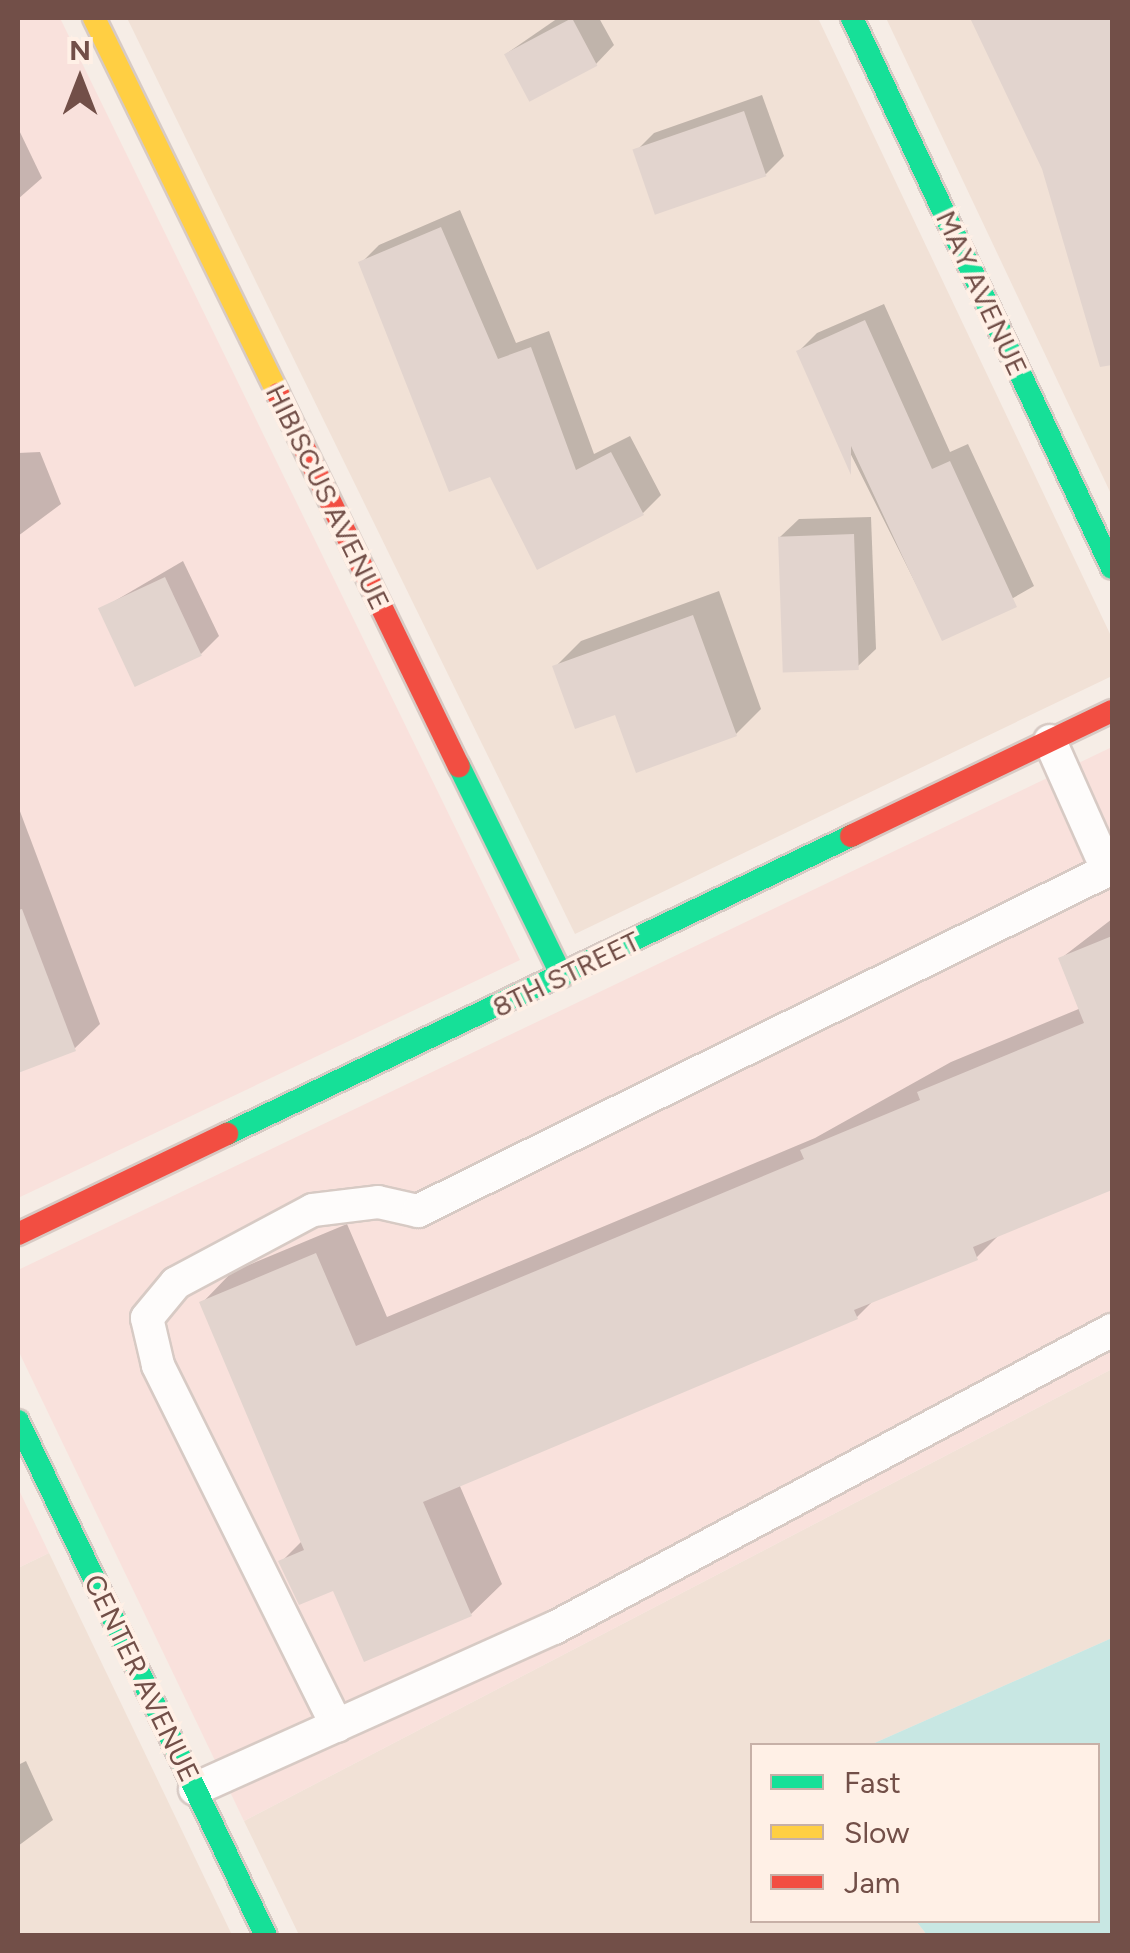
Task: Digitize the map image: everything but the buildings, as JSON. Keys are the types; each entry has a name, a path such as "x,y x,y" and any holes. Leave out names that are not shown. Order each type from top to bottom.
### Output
{"street":[{"name":"HIBISCUS AVENUE","path":"94,18 562,976"},
{"name":"MAY AVENUE","path":"852,18 1112,568"},
{"name":"8TH STREET","path":"18,1234 1112,712"},
{"name":"CENTER AVENUE","path":"22,1442 266,1936"}],"lane":[{"path":"337,1726 158,1366 147,1318 176,1284 312,1210 378,1202 418,1211 1110,869 1050,741"},
{"path":"195,1789 554,1628 1112,1330"}],"shaded area":[{"path":"18,18 60,18 520,960 18,1198"},
{"path":"127,18 818,18 1112,638 1112,676 575,934"},
{"path":"886,18 1112,18 1112,496"},
{"path":"1112,747 1112,1369 244,1821 18,1350 18,1270"},
{"path":"1112,1369 1112,1638 875,1743 750,1743 750,1923 918,1923 927,1935 299,1935 244,1821"},
{"path":"18,1488 49,1553 18,1568"},
{"path":"49,1553 232,1935 18,1935 18,1568"}],"water":[{"path":"1112,1638 1112,1935 927,1935 918,1923 1100,1923 1100,1743 875,1743"}],"traffic: fast":[{"path":"852,18 1112,568"},
{"path":"459,766 562,976"},
{"path":"227,1134 851,836"},
{"path":"18,1421 266,1936"}],"traffic: slow":[{"path":"94,18 278,394"}],"traffic: jam":[{"path":"278,394 459,766"},
{"path":"851,836 1112,711"},
{"path":"18,1234 227,1134"}]}
